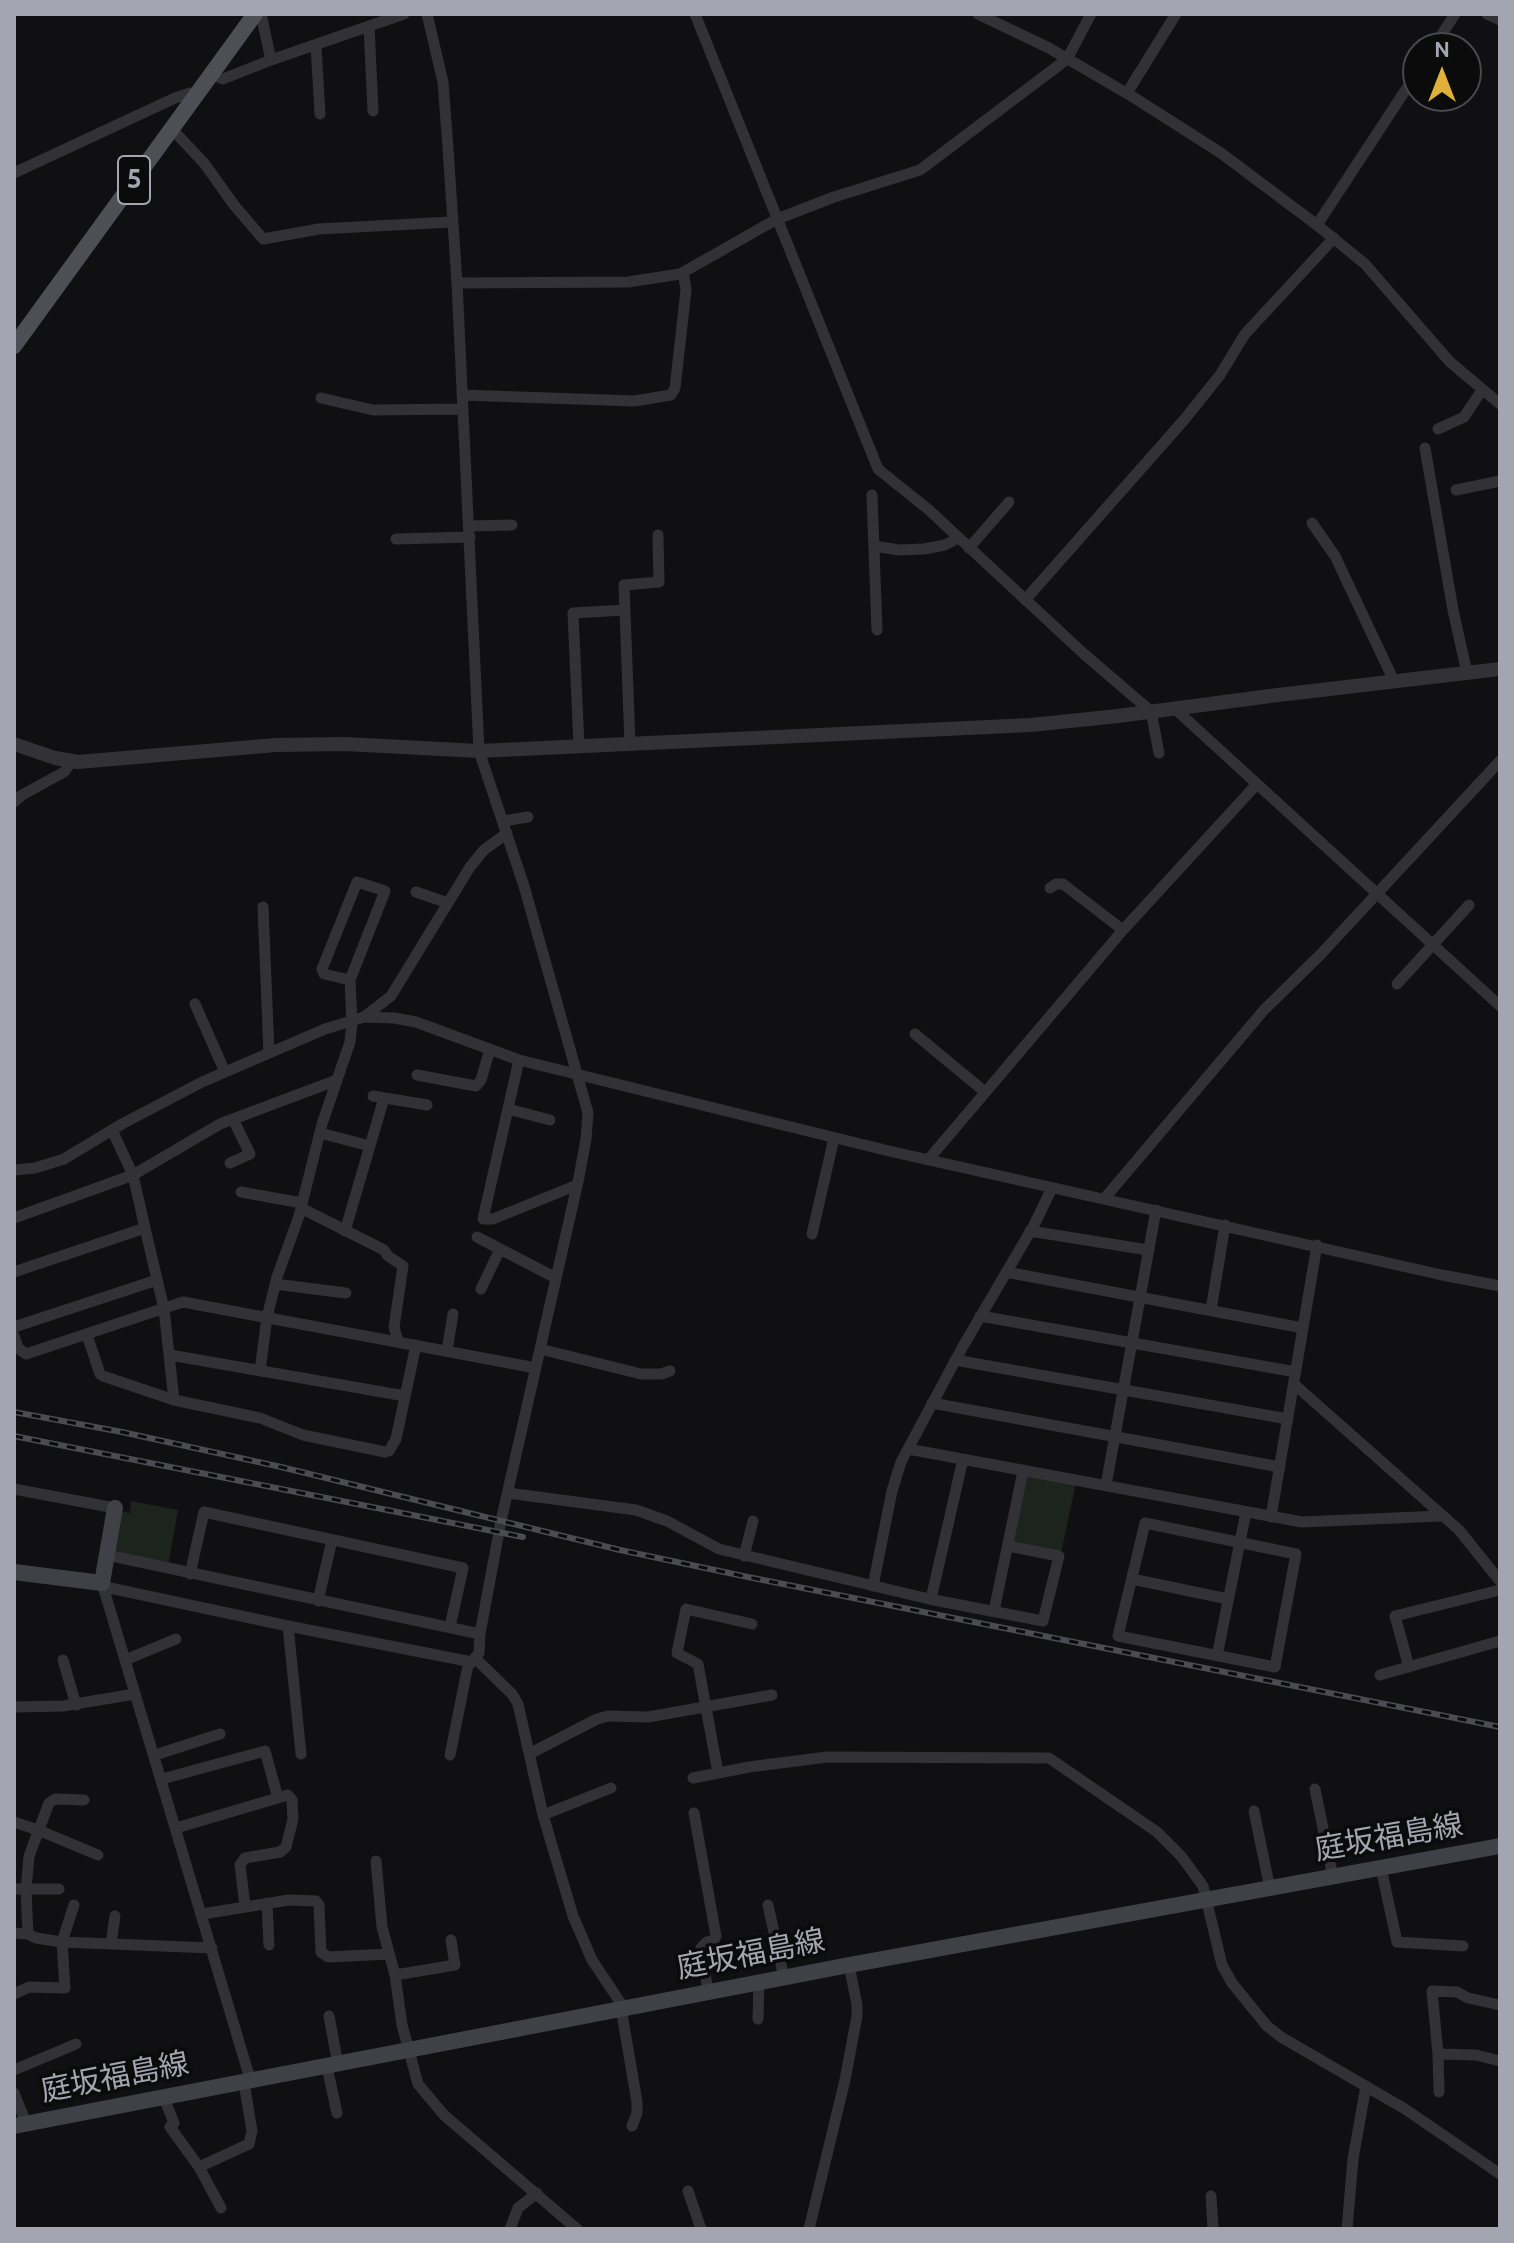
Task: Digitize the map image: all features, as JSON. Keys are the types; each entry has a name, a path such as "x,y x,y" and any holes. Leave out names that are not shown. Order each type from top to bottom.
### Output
{"main road":[{"name":"5","path":"14,346 171,128 258,14"},
{"path":"14,1572 102,1583 115,1508"},
{"name":"庭坂福島線","path":"20,2124 849,1965 1500,1846"}],"street":[{"path":"258,14 271,60"},
{"path":"211,74 223,79 404,14"},
{"path":"427,14 443,82 457,283 479,751 505,827 588,1113 577,1185 508,1493 480,1634 479,1653 466,1675 450,1755"},
{"path":"695,14 871,458 878,469 1150,711 1159,753"},
{"path":"978,14 1127,93 1221,153 1365,264 1450,362 1500,404"},
{"path":"457,283 628,282 680,274 777,219 920,170 1067,59 1091,14"},
{"path":"1127,93 1176,14"},
{"path":"1443,32 1455,14"},
{"path":"1487,14 1500,20"},
{"path":"369,26 373,111"},
{"path":"316,46 320,114"},
{"path":"14,173 175,98 190,93 196,95"},
{"path":"1317,225 1402,95"},
{"path":"171,128 204,163 263,239 319,229 451,222"},
{"path":"1025,600 1202,397 1220,375 1245,334 1334,238"},
{"path":"462,395 634,401 671,395 675,388 685,306 685,281 680,274"},
{"path":"1438,429 1464,417 1482,390"},
{"path":"321,398 373,410 463,409"},
{"path":"1425,448 1467,673"},
{"path":"1456,490 1500,481"},
{"path":"872,495 877,630"},
{"path":"969,548 1009,502"},
{"path":"1312,523 1335,556 1394,681"},
{"path":"396,539 512,525"},
{"path":"630,744 624,585 659,582 658,535"},
{"path":"874,546 899,550 924,549 945,545 958,538"},
{"path":"579,746 573,613 625,610"},
{"path":"14,744 72,761 276,745 345,744 479,751 1031,725 1500,669"},
{"path":"1174,708 1500,1006"},
{"path":"14,802 64,772 72,761"},
{"path":"1104,1199 1264,1010 1321,954 1500,761"},
{"path":"928,1160 1123,930 1256,785"},
{"path":"14,1170 64,1159 112,1130 225,1072 325,1029 364,1017 391,996 476,859 505,827 528,817"},
{"path":"260,1371 275,1284 302,1205 320,1133 350,1042 350,980 385,891 357,882 322,969 324,974 350,980"},
{"path":"1050,888 1063,884 1123,930"},
{"path":"416,892 448,903"},
{"path":"1397,984 1469,905"},
{"path":"263,907 269,1053"},
{"path":"195,1004 225,1072"},
{"path":"364,1017 416,1022 519,1060 834,1138 1500,1286"},
{"path":"915,1034 985,1092"},
{"path":"417,1075 476,1086 481,1080 490,1049"},
{"path":"519,1060 483,1219 493,1219 577,1185"},
{"path":"14,1218 133,1175 233,1119 337,1080"},
{"path":"345,1231 370,1146 379,1097 427,1105"},
{"path":"508,1109 550,1120"},
{"path":"230,1163 250,1154 233,1119"},
{"path":"112,1130 133,1175 164,1309 174,1400"},
{"path":"320,1133 370,1146"},
{"path":"812,1234 834,1138"},
{"path":"873,1586 901,1462 1052,1188"},
{"path":"241,1192 302,1205 384,1250 403,1266 394,1327 398,1341"},
{"path":"1106,1485 1156,1210"},
{"path":"1211,1310 1225,1225"},
{"path":"14,1272 145,1228"},
{"path":"1030,1231 1148,1250"},
{"path":"477,1237 556,1278"},
{"path":"1271,1517 1317,1245"},
{"path":"481,1289 500,1249"},
{"path":"1006,1272 1303,1328"},
{"path":"14,1327 157,1280"},
{"path":"275,1284 346,1293"},
{"path":"14,1336 20,1354 183,1302 536,1368"},
{"path":"447,1351 453,1314"},
{"path":"980,1316 1295,1378 1459,1530 1500,1581"},
{"path":"87,1335 103,1376 174,1400 260,1418 303,1435 385,1452 395,1443 416,1345"},
{"path":"540,1349 641,1374 670,1371"},
{"path":"170,1355 405,1396"},
{"path":"955,1360 1288,1419"},
{"path":"932,1403 1280,1467"},
{"path":"908,1449 1314,1523 1441,1516"},
{"path":"931,1599 963,1459"},
{"path":"994,1611 1023,1471"},
{"path":"14,1489 115,1508"},
{"path":"508,1493 636,1510 667,1521 719,1549 744,1556 1043,1621 1059,1556 1008,1546"},
{"path":"190,1574 204,1512 463,1568 450,1627"},
{"path":"1217,1656 1246,1512"},
{"path":"744,1556 753,1521"},
{"path":"1145,1523 1296,1554 1275,1667 1118,1636 1132,1579 1145,1523"},
{"path":"318,1601 332,1540"},
{"path":"107,1555 480,1634"},
{"path":"1132,1579 1228,1599"},
{"path":"102,1583 110,1588 288,1626 473,1660 518,1704 543,1815 581,1937 623,2008 637,2102 632,2126"},
{"path":"102,1583 212,1948 247,2082 252,2131 249,2144 199,2167"},
{"path":"1409,1667 1395,1616 1500,1590"},
{"path":"718,1773 698,1664 677,1653 686,1609 752,1624"},
{"path":"288,1626 301,1754"},
{"path":"125,1660 176,1639"},
{"path":"1380,1675 1500,1641"},
{"path":"63,1660 76,1705"},
{"path":"14,1707 76,1705 135,1694"},
{"path":"531,1753 608,1716 648,1717 772,1695"},
{"path":"155,1755 220,1734"},
{"path":"162,1779 265,1751 278,1798"},
{"path":"693,1778 827,1757 1049,1758 1169,1843 1203,1886 1222,1965 1248,2004 1281,2037 1405,2109 1500,2174"},
{"path":"543,1815 611,1788"},
{"path":"1315,1789 1333,1877"},
{"path":"176,1828 288,1795 292,1800 293,1819 286,1847 280,1852 242,1860 240,1865 245,1906"},
{"path":"28,1934 20,1889 50,1801 84,1800"},
{"path":"1254,1811 1270,1889"},
{"path":"694,1813 716,1936 701,1948 708,1992"},
{"path":"14,1822 98,1855"},
{"path":"376,1861 382,1927 395,1975 415,2079 431,2103 577,2229"},
{"path":"1381,1868 1397,1942 1463,1946"},
{"path":"20,1889 59,1889"},
{"path":"202,1914 289,1900 316,1901 319,1905 321,1952 328,1957 389,1954"},
{"path":"267,1903 269,1945"},
{"path":"14,1994 29,1987 65,1988 62,1942 74,1905"},
{"path":"768,1905 784,1978"},
{"path":"111,1944 115,1916"},
{"path":"14,1933 62,1942 212,1948"},
{"path":"395,1975 455,1965 451,1940"},
{"path":"809,2229 857,2016 849,1965"},
{"path":"758,2019 759,1982"},
{"path":"1439,2092 1432,1991 1457,1992 1468,1998 1500,2005"},
{"path":"329,2016 337,2113"},
{"path":"14,2070 76,2044"},
{"path":"1438,2054 1476,2055 1500,2061"},
{"path":"1347,2229 1353,2159 1366,2086"},
{"path":"14,2093 20,2124"},
{"path":"164,2098 174,2123 170,2127 199,2167 221,2208"},
{"path":"688,2191 701,2229"},
{"path":"510,2229 518,2208 537,2193"},
{"path":"1211,2196 1213,2229"}],"shaded area":[{"path":"1025,1474 1076,1483 1061,1553 1011,1544"},
{"path":"131,1501 178,1510 168,1566 110,1553 117,1511 130,1513"}],"railway":[{"path":"14,1412 281,1467 620,1550 1500,1727"},
{"path":"14,1436 523,1537"}]}
